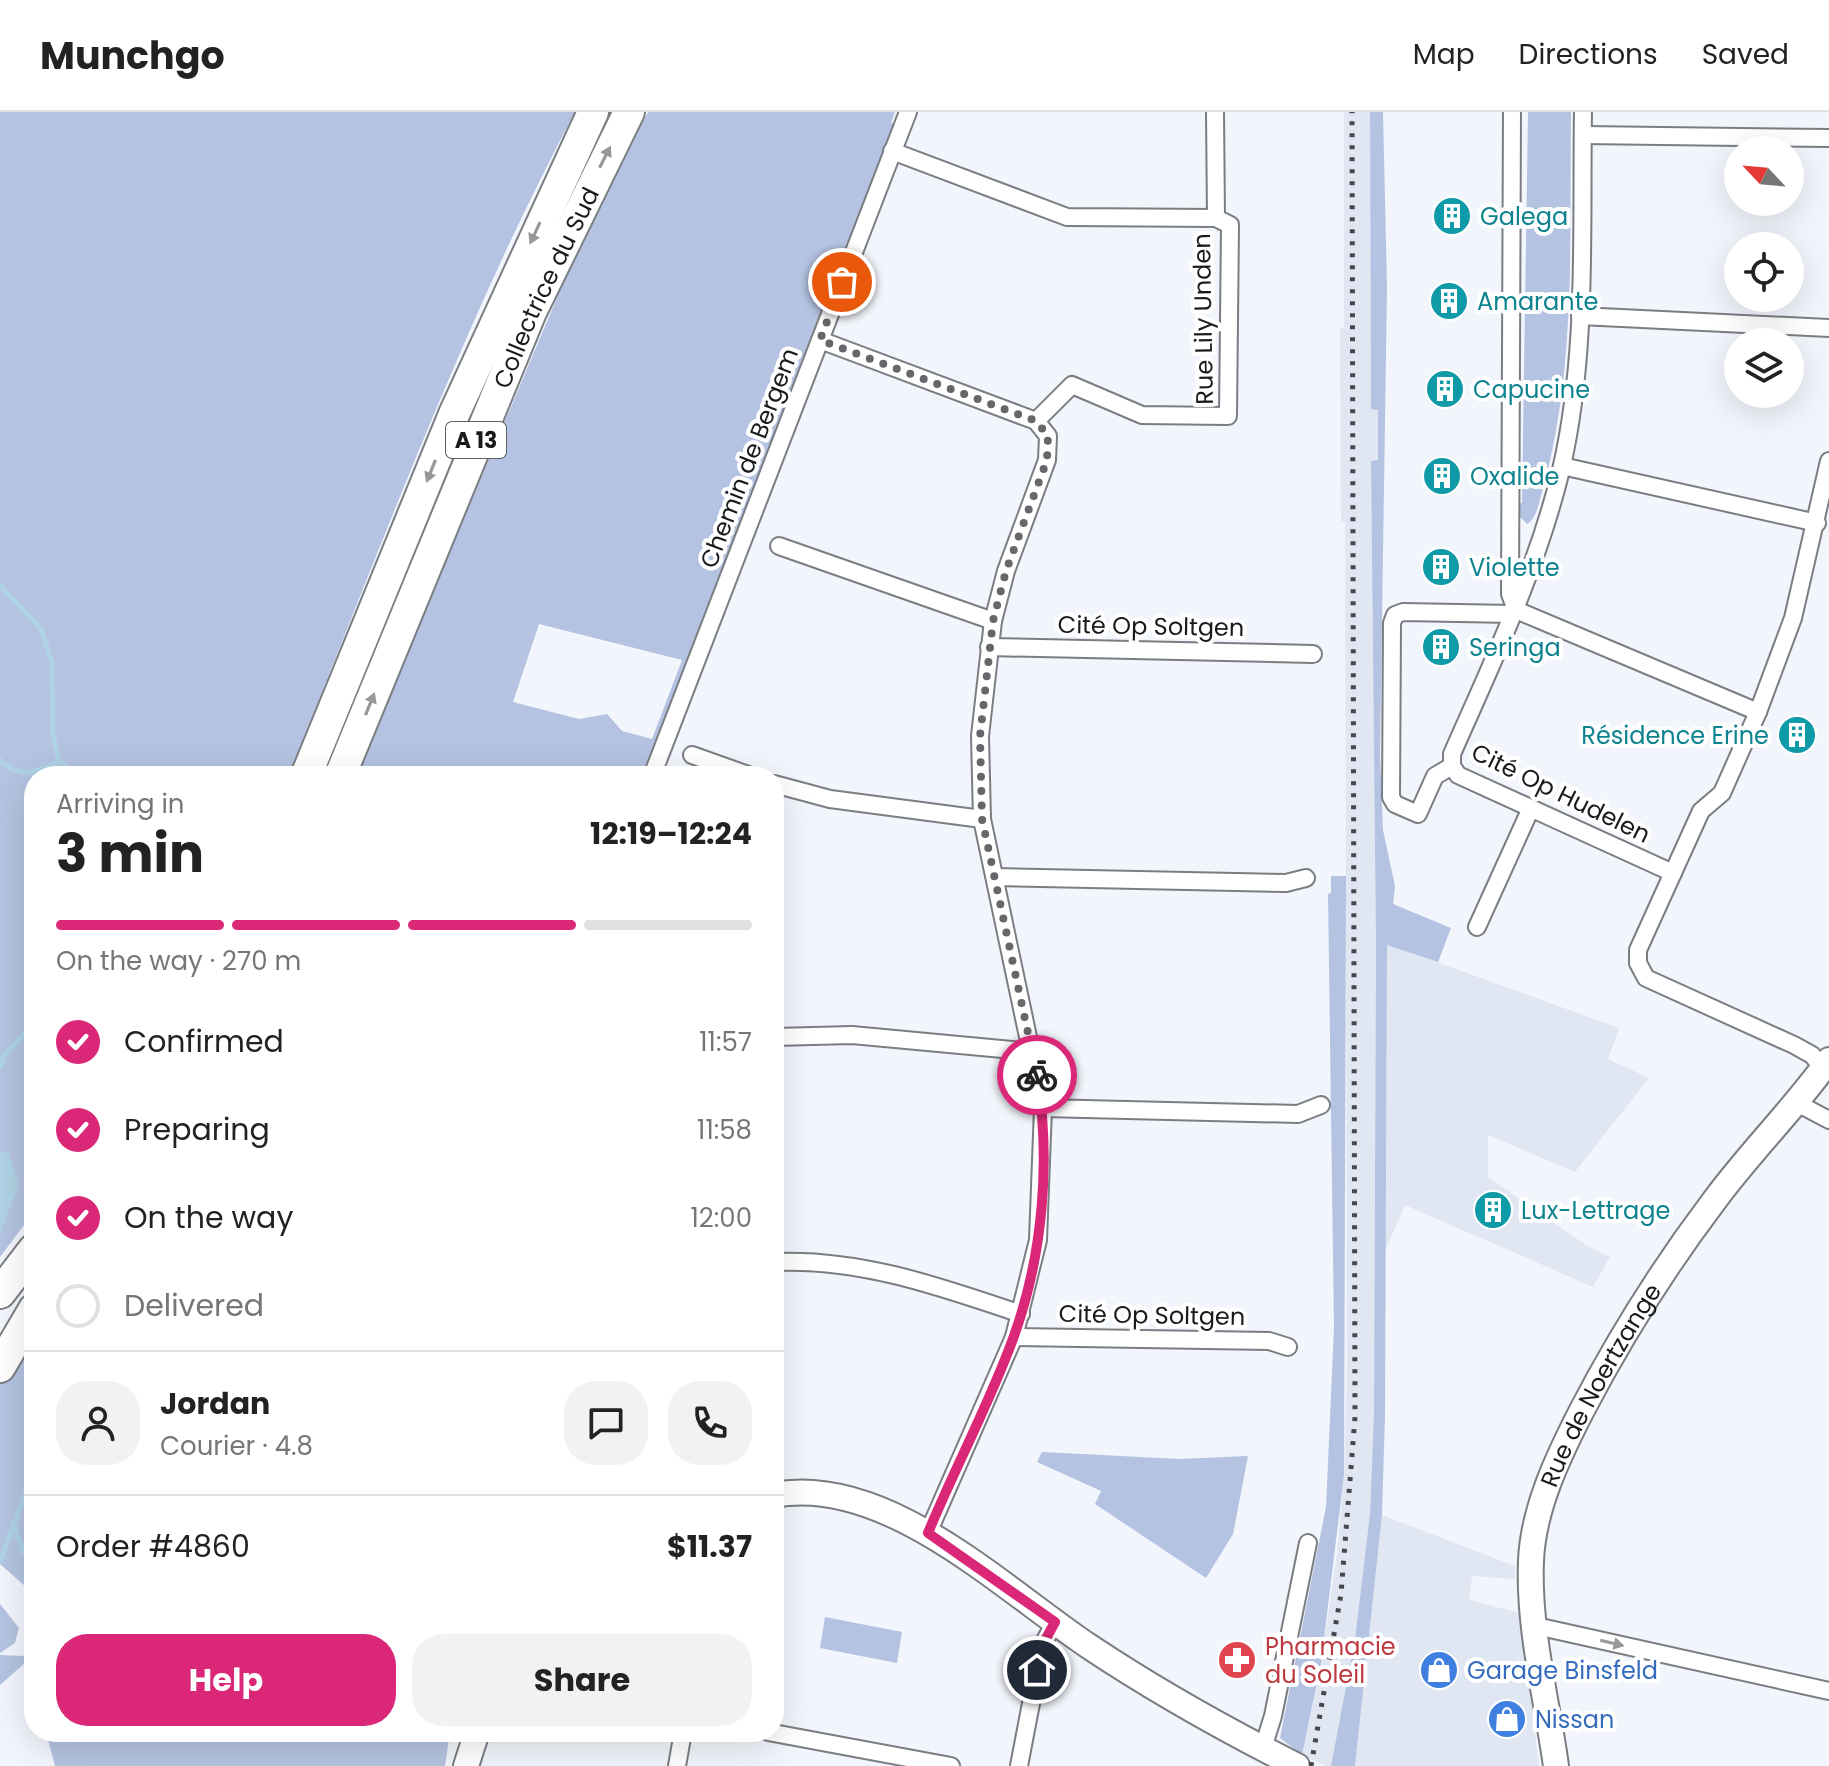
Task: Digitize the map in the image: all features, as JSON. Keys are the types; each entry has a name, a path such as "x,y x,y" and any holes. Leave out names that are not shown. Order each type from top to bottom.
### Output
{"highway":[{"name":"Collectrice du Sud","path":"310,766 455,412 593,112"},
{"name":"Collectrice du Sud","path":"344,766 525,327 629,112"},
{"path":"0,1293 24,1262"},
{"path":"0,1348 24,1320"},
{"path":"0,1367 24,1325"}],"main road":[{"name":"Rue de Noertzange","path":"1556,1766 1536,1626 1531,1560 1535,1528 1552,1474 1573,1427 1665,1270 1714,1201 1826,1064"},
{"path":"784,1495 829,1494 890,1512 928,1533 1157,1689 1297,1766"},
{"path":"466,1766 474,1742"}],"street":[{"name":"Chemin de Bergem","path":"656,766 908,112"},
{"name":"Rue Lily Unden","path":"1036,421 1072,385 1142,415 1228,416 1230,225 1216,218 1215,112"},
{"path":"1512,112 1510,594 1514,612"},
{"name":"Cité Op Hudelen","path":"1583,112 1580,316 1562,466 1544,533 1514,612 1452,754 1452,766 1458,775 1673,873"},
{"path":"1583,135 1829,138"},
{"path":"892,151 1067,217 1216,218"},
{"path":"1580,316 1829,328"},
{"path":"820,340 1036,421"},
{"name":"Cité Op Soltgen","path":"928,1533 1014,1337 1038,1240 1043,1108 1034,1052 982,819 980,736 993,621 1006,571 1047,460 1048,436 1036,421"},
{"path":"1826,1064 1794,1045 1646,978 1638,963 1638,950 1701,811 1722,793 1758,712 1793,618 1829,461"},
{"path":"1562,466 1817,523"},
{"path":"1510,529 1526,535 1544,533"},
{"path":"779,546 993,621"},
{"path":"1452,766 1435,776 1418,814 1395,804 1391,797 1392,623 1395,615 1403,612 1514,612 1758,712"},
{"name":"Cité Op Soltgen","path":"989,647 1313,654"},
{"path":"692,755 723,766"},
{"path":"784,787 830,799 982,819"},
{"path":"1477,927 1531,808"},
{"path":"995,877 1286,883 1306,878"},
{"path":"784,1037 852,1035 1034,1052"},
{"path":"1795,1102 1829,1120"},
{"path":"1043,1108 1298,1114 1321,1105"},
{"path":"784,1263 857,1268 926,1281 1021,1314"},
{"name":"Cité Op Soltgen","path":"1014,1337 1269,1341 1288,1347"},
{"path":"1263,1748 1273,1716 1308,1543"},
{"path":"1019,1766 1042,1646 1055,1622"},
{"path":"1536,1626 1829,1691"},
{"path":"784,1735 951,1766"},
{"path":"677,1766 681,1742"}],"shaded area":[{"path":"0,112 575,112 495,274 459,356 292,766 24,766 24,1225 0,1257"},
{"path":"648,112 895,112 891,123 912,126 832,336 820,340 656,766 359,766 559,293","holes":["539,624 682,660 652,739 622,731 607,714 579,719 513,702"]},
{"path":"1344,112 1370,112 1371,408 1378,409 1378,461 1371,461 1376,946 1374,1413 1370,1514 1355,1639 1331,1766 1326,1766 1302,1755 1321,1663 1337,1553 1344,1475 1347,1373 1345,522 1341,521 1340,329 1344,328"},
{"path":"1370,112 1383,112 1387,287 1380,755 1383,830 1395,886 1393,904 1451,928 1438,962 1387,945 1382,1515 1355,1766 1331,1766 1355,1639 1370,1514 1374,1413 1376,946 1371,461 1378,460 1378,410 1371,409"},
{"path":"1528,112 1571,112 1569,303 1561,398 1539,505 1527,524 1518,515 1517,504 1522,503"},
{"path":"1331,876 1346,876 1344,1475 1321,1663 1302,1755 1280,1738 1326,1507 1334,1328 1328,894 1331,893"},
{"path":"1387,944 1619,1028 1608,1059 1649,1078 1575,1172 1488,1135 1488,1177 1586,1245 1610,1257 1593,1287 1405,1205 1386,1249"},
{"path":"0,1152 9,1153 19,1185 0,1233"},
{"path":"24,1353 24,1585 0,1564 0,1383"},
{"path":"1042,1452 1180,1459 1248,1456 1233,1534 1206,1578 1095,1504 1101,1491 1037,1462"},
{"path":"1382,1515 1515,1566 1515,1579 1472,1576 1469,1600 1520,1613 1539,1766 1355,1766"},
{"path":"0,1604 19,1628 15,1643 0,1653"},
{"path":"825,1617 902,1632 897,1663 820,1648"},
{"path":"0,1655 24,1656 24,1664 0,1685"},
{"path":"49,1742 449,1742 445,1766 55,1766"}],"waterway":[{"path":"0,585 41,629 52,662 53,735 59,761 65,766"},
{"path":"0,760 14,770 24,772"},
{"path":"48,766 59,761"},
{"path":"0,1067 3,1057 24,1034"},
{"path":"0,1562 24,1498"},
{"path":"13,1524 24,1553"}],"railway":[{"path":"1311,1766 1341,1594 1355,1417 1352,112"}],"way so far":[{"path":"842,282 820,340 1036,421 1048,436 1047,460 1006,571 993,621 980,736 982,819 1037,1075"}],"place":[{"name":"Galega","path":"1452,216"},
{"name":"Amarante","path":"1449,301"},
{"name":"Capucine","path":"1445,389"},
{"name":"Oxalide","path":"1442,476"},
{"name":"Violette","path":"1441,567"},
{"name":"Seringa","path":"1441,647"},
{"name":"Résidence Erine","path":"1797,735"},
{"name":"Lux-Lettrage","path":"1493,1210"},
{"name":"Pharmacie du Soleil","path":"1237,1660"},
{"name":"Garage Binsfeld","path":"1439,1670"},
{"name":"Nissan","path":"1507,1719"}],"route":[{"path":"1037,1075 1043,1108 1043,1177 1038,1240 1021,1314 1014,1337 928,1533 1055,1622 1042,1646 1037,1670"}]}
